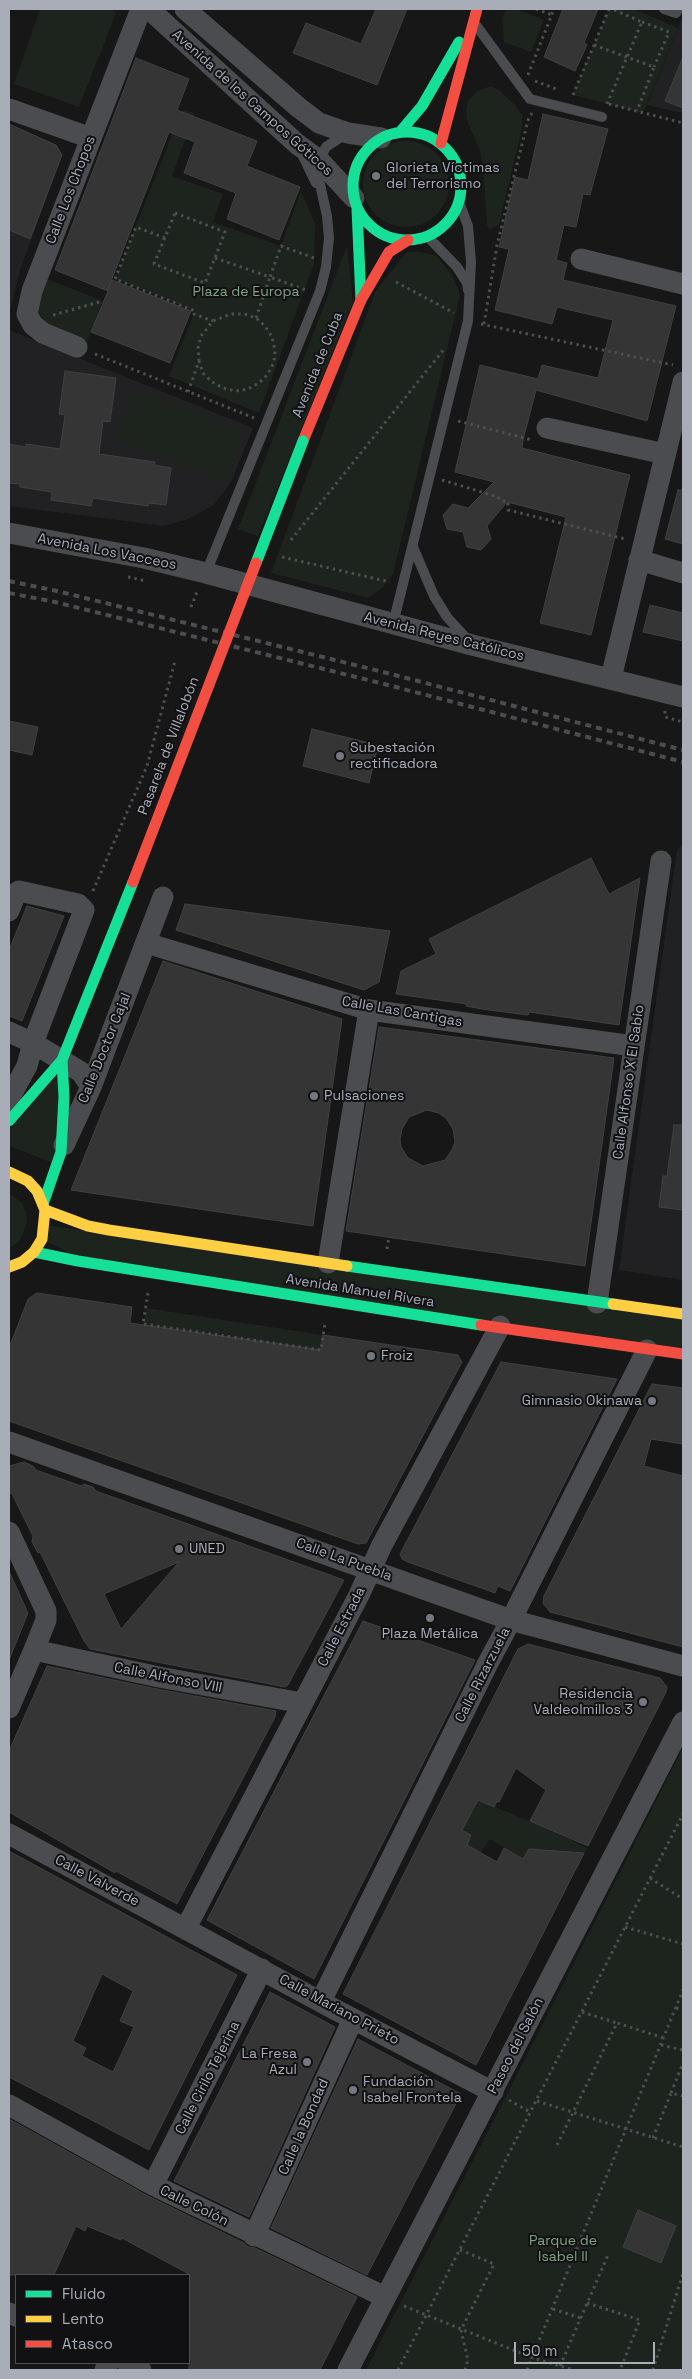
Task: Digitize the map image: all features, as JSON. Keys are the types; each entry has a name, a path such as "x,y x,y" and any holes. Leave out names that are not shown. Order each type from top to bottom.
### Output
{"street":[{"name":"Calle Los Chopos","path":"30,321 27,314 32,291 141,9"},
{"name":"Avenida de los Campos Góticos","path":"149,9 297,144 319,160 355,204"},
{"name":"Avenida de los Campos Góticos","path":"185,9 298,107 320,123 348,133 390,135"},
{"path":"441,144 477,9"},
{"path":"390,135 416,132 441,144 457,166 461,189 459,202 449,220 427,236 408,240 395,239 381,234 366,222 355,204 354,172 368,148 390,135 422,106 473,20"},
{"path":"9,109 91,138"},
{"name":"Avenida de Cuba","path":"355,204 361,300"},
{"name":"Avenida de Cuba","path":"302,442 361,300 389,252 408,240"},
{"path":"581,259 683,284"},
{"path":"30,321 43,334 77,346"},
{"path":"611,678 680,388"},
{"path":"547,428 665,454"},
{"name":"Pasarela de Villalobón","path":"62,1060 133,882 302,442"},
{"name":"Avenida Los Vacceos","path":"9,533 144,558 206,573"},
{"path":"641,552 683,573"},
{"name":"Avenida Reyes Católicos","path":"206,573 472,645 683,697"},
{"name":"Calle Alfonso X El Sabio","path":"597,1303 661,861"},
{"path":"9,911 16,893 19,891 78,904 84,910 33,1043 27,1066 11,1095 9,1112"},
{"name":"Calle Doctor Cajal","path":"34,1252 42,1239 46,1225 44,1207 61,1152 91,1088 163,897"},
{"name":"Calle Las Cantigas","path":"146,943 368,1010 634,1046"},
{"path":"328,1263 368,1010"},
{"path":"9,1032 33,1043 81,1072 91,1088"},
{"path":"9,1121 62,1060"},
{"name":"Calle Doctor Cajal","path":"61,1152 64,1097 62,1060"},
{"path":"9,1172 28,1181 37,1191 44,1207"},
{"name":"Avenida Manuel Rivera","path":"44,1207 88,1226 109,1230 597,1303 683,1314"},
{"path":"9,1267 22,1262 34,1252"},
{"name":"Avenida Manuel Rivera","path":"34,1252 400,1313 683,1354"},
{"name":"Calle Estrada","path":"186,1928 370,1570 500,1326"},
{"name":"Calle Rizarzuela","path":"322,2001 491,1656 647,1350"},
{"name":"Calle La Puebla","path":"9,1442 511,1620 683,1666"},
{"path":"9,1532 46,1611 46,1620 9,1708"},
{"name":"Calle Alfonso VIII","path":"34,1650 159,1677 302,1704"},
{"name":"Paseo del Salón","path":"348,2370 683,1722"},
{"name":"Calle Valverde","path":"9,1834 186,1928"},
{"name":"Calle Mariano Prieto","path":"186,1928 353,2019 493,2092"},
{"name":"Calle Cirilo Tejerina","path":"153,2185 262,1969"},
{"name":"Calle la Bondad","path":"254,2236 353,2019"},
{"name":"Calle Colón","path":"9,2105 153,2185 254,2236 385,2297"},
{"path":"130,2364 141,2370"}],"lane":[{"path":"664,9 676,13 678,9"},
{"path":"473,20 530,99 602,117"},
{"path":"206,573 318,295 327,259 329,238 327,216 318,175 319,160 332,142 348,133"},
{"path":"297,144 321,193"},
{"path":"393,624 468,321 471,262 468,226 459,202"},
{"path":"427,236 446,254 467,283 470,304"},
{"path":"413,547 434,596 448,617 472,645"}],"path":[{"path":"536,9 552,15"},
{"path":"527,78 554,9"},
{"path":"573,95 610,9 669,32 637,111"},
{"path":"607,104 642,22"},
{"path":"594,45 654,67"},
{"path":"484,324 497,245 528,120 538,102 543,84"},
{"path":"175,213 225,232 215,258 205,283 154,264 175,213"},
{"path":"165,238 136,227 115,279 196,311 194,314 213,322"},
{"path":"256,318 281,246 314,258 327,259"},
{"path":"215,258 318,295"},
{"path":"377,271 468,321 484,324 680,388"},
{"path":"30,321 103,301"},
{"path":"188,392 199,361 198,348 201,336 213,322 231,314 244,314 256,318 266,326 272,337 275,350 274,362 268,374 259,383 248,389 236,391 223,388 208,377 199,361"},
{"path":"290,541 468,321"},
{"path":"77,346 266,423"},
{"path":"445,418 532,440 536,424 547,428"},
{"path":"430,477 498,496 500,500 508,502 508,510 641,552"},
{"path":"284,549 278,556 402,584"},
{"path":"84,910 147,766 175,661"},
{"path":"666,717 683,722"},
{"path":"152,1273 143,1324 321,1350 323,1335"},
{"path":"398,2370 683,1814"},
{"path":"650,1878 683,1899"},
{"path":"625,1927 683,1944"},
{"path":"528,2370 683,1990"},
{"path":"676,2008 683,2010"},
{"path":"582,2012 664,2038"},
{"path":"557,2145 571,2113 617,2023"},
{"path":"661,2045 683,2050"},
{"path":"653,2138 683,2063"},
{"path":"671,2093 683,2096"},
{"path":"537,2101 683,2147"},
{"path":"460,2250 494,2264 461,2330 468,2360 465,2370"},
{"path":"560,2366 608,2255"},
{"path":"653,2370 683,2273"},
{"path":"587,2303 640,2320 620,2370"},
{"path":"553,2309 581,2318"},
{"path":"426,2316 533,2358 574,2370"},
{"path":"554,2364 557,2370"}],"shaded area":[{"path":"683,16 683,113 647,105"},
{"path":"9,127 56,145 62,155 20,270 9,315"},
{"path":"9,330 253,428 232,480 214,505 186,520 163,526 9,506"},
{"path":"683,846 683,1280 619,1270 677,849"}],"green space":[{"path":"40,9 111,9 116,13 79,107 14,84"},
{"path":"506,9 516,9 544,20 531,52 504,42 502,18"},
{"path":"609,9 634,9 678,28 643,113 573,95"},
{"path":"491,86 499,90 515,105 522,115 523,124 499,225 490,229 487,225 483,164 479,148 467,121 466,109 468,101 477,91"},
{"name":"Plaza de Europa","path":"182,110 195,113 172,176 223,194 213,222 281,246 301,191 315,224 314,264 259,413 169,376 195,311 115,279"},
{"path":"406,141 422,144 430,148 442,160 446,168 449,184 446,200 442,208 430,220 422,224 406,227 390,224 382,220 370,208 366,200 363,184 366,168 370,160 382,148 390,144"},
{"path":"347,246 353,302 258,536 238,529"},
{"path":"407,252 421,252 437,256 452,275 460,295 393,574 382,588 369,598 271,573 376,290"},
{"path":"47,279 103,301 86,344 47,325 41,318 37,305"},
{"path":"137,389 245,430 225,482 117,440"},
{"path":"62,1060 58,1165 9,1146 9,1121"},
{"path":"9,1193 22,1203 26,1212 27,1222 20,1241 9,1248"},
{"path":"45,1225 683,1315 683,1352 88,1263 42,1239"},
{"path":"146,1308 323,1335 321,1350 143,1324"},
{"name":"Parque de Isabel II","path":"683,1748 683,2370 366,2370 607,1898"},
{"path":"478,1800 558,1833 587,1848 576,1871 544,1850 529,1849 523,1859 490,1839 480,1853 467,1845 471,1835 462,1830"}],"building":[{"path":"376,9 407,9 377,85 293,53 306,23 361,44"},
{"path":"563,9 598,9 584,43 587,45 575,71 544,57"},
{"path":"683,57 683,108 665,101"},
{"path":"136,58 189,79 177,110 257,141 247,166 300,187 279,240 227,219 236,193 184,173 195,142 169,132 108,289 112,280 191,311 170,363 91,332 108,291 55,270"},
{"path":"543,114 608,129 590,195 583,194 576,227 564,225 556,260 567,263 563,280 676,306 647,421 536,390 523,440 522,448 630,475 591,635 540,623 566,517 507,502 487,526 491,539 481,550 467,547 463,532 447,529 443,515 453,504 468,508 494,482 455,472 480,365 538,379 542,365 598,378 613,320 557,307 552,324 495,310 509,249 499,247 515,177 528,180"},
{"path":"9,124 56,145 62,155 30,239 9,230"},
{"path":"65,371 116,378 110,422 103,421 99,454 155,462 154,465 171,468 166,505 149,503 148,506 93,498 91,506 51,500 52,492 20,487 20,484 9,483 9,444 26,447 26,444 60,449 65,415 59,414"},
{"path":"678,490 683,490 683,544 665,539"},
{"path":"650,605 683,613 683,641 643,632"},
{"path":"9,721 38,727 32,755 9,750"},
{"name":"Subestación rectificadora","path":"312,729 378,745 369,783 303,766"},
{"path":"591,858 609,894 640,878 619,1025 529,1012 528,1015 482,1009 466,1006 467,1004 396,994 401,971 436,954 429,939"},
{"path":"185,904 390,931 379,982 364,990 176,930"},
{"path":"27,906 64,916 22,1021 9,1016 9,950"},
{"path":"163,961 342,1019 313,1226 71,1190"},
{"path":"379,1027 614,1058 585,1266 346,1231","holes":["427,1110 439,1113 446,1118 453,1129 455,1142 445,1160 423,1166 408,1158 401,1147 402,1129 409,1117"]},
{"path":"674,1125 683,1125 683,1210 659,1207 663,1176 667,1176"},
{"path":"37,1293 132,1307 130,1323 321,1350 323,1335 458,1355 462,1362 366,1543 358,1544 9,1421 9,1348 28,1299"},
{"path":"501,1362 617,1379 510,1591 498,1586 495,1593 408,1562 402,1559 400,1554"},
{"path":"652,1384 683,1388 683,1444 651,1439 644,1466 683,1476 683,1647 550,1612 543,1603 544,1596"},
{"path":"24,1462 33,1466 36,1470 81,1486 84,1484 93,1487 96,1491 344,1580 288,1685 285,1687 90,1649 84,1641 40,1552 38,1553 32,1542 33,1536 12,1494 9,1493 9,1466","holes":["179,1562 121,1629 104,1594"]},
{"path":"9,1571 28,1613 9,1660"},
{"path":"363,1621 475,1660 314,1979 207,1920"},
{"path":"528,1644 660,1678 667,1687 588,1846 530,1821 546,1790 516,1768 499,1802 497,1801 494,1807 478,1800 462,1830 471,1835 467,1845 497,1862 504,1848 523,1859 529,1849 584,1853 476,2065 343,1994 518,1649"},
{"path":"47,1666 276,1711 275,1717 177,1904 116,1871 115,1873 9,1812 9,1751"},
{"path":"9,1851 237,1975 149,2150 9,2077","holes":["102,1974 133,1991 120,2021 134,2027 113,2072 82,2056 86,2048 73,2041"]},
{"path":"270,1992 335,2027 249,2217 174,2181"},
{"path":"358,2039 461,2094 367,2275 271,2228"},
{"path":"9,2119 148,2196 244,2243 248,2247 255,2248 357,2297 320,2370 189,2370 190,2274 122,2238 121,2240 87,2226 85,2231 76,2226 54,2274 9,2275"},
{"path":"638,2210 676,2226 661,2263 623,2247"}],"railway":[{"path":"9,581 57,591 387,673 683,750"},
{"path":"9,593 55,602 384,684 683,762"}],"traffic: fast":[{"path":"400,132 422,106 459,42"},
{"path":"407,132 428,136 445,148 457,165 461,186 457,207 445,224 428,236 407,240 386,236 369,224 357,207 353,186 357,165 369,148 386,136 407,132"},
{"path":"357,209 361,300"},
{"path":"256,563 303,441"},
{"path":"9,1121 62,1060 133,882"},
{"path":"43,1204 61,1152 64,1097 62,1060"},
{"path":"34,1252 78,1261 481,1325"},
{"path":"347,1266 613,1304"}],"traffic: slow":[{"path":"9,1172 28,1181 37,1191 45,1210 42,1239 34,1252 22,1262 9,1267"},
{"path":"45,1210 88,1226 109,1230 347,1266"},
{"path":"613,1304 683,1314"}],"traffic: jam":[{"path":"441,143 477,9"},
{"path":"303,441 361,300 389,252 408,240"},
{"path":"133,882 256,563"},
{"path":"481,1325 683,1354"}],"place":[{"name":"Glorieta Víctimas del Terrorismo","path":"376,176"},
{"name":"Subestación rectificadora","path":"340,756"},
{"name":"Pulsaciones","path":"314,1096"},
{"name":"Froiz","path":"371,1356"},
{"name":"Gimnasio Okinawa","path":"652,1401"},
{"name":"UNED","path":"179,1549"},
{"name":"Plaza Metálica","path":"430,1618"},
{"name":"Residencia Valdeolmillos 3","path":"643,1702"},
{"name":"La Fresa Azul","path":"307,2062"},
{"name":"Fundación Isabel Frontela","path":"353,2090"}]}
